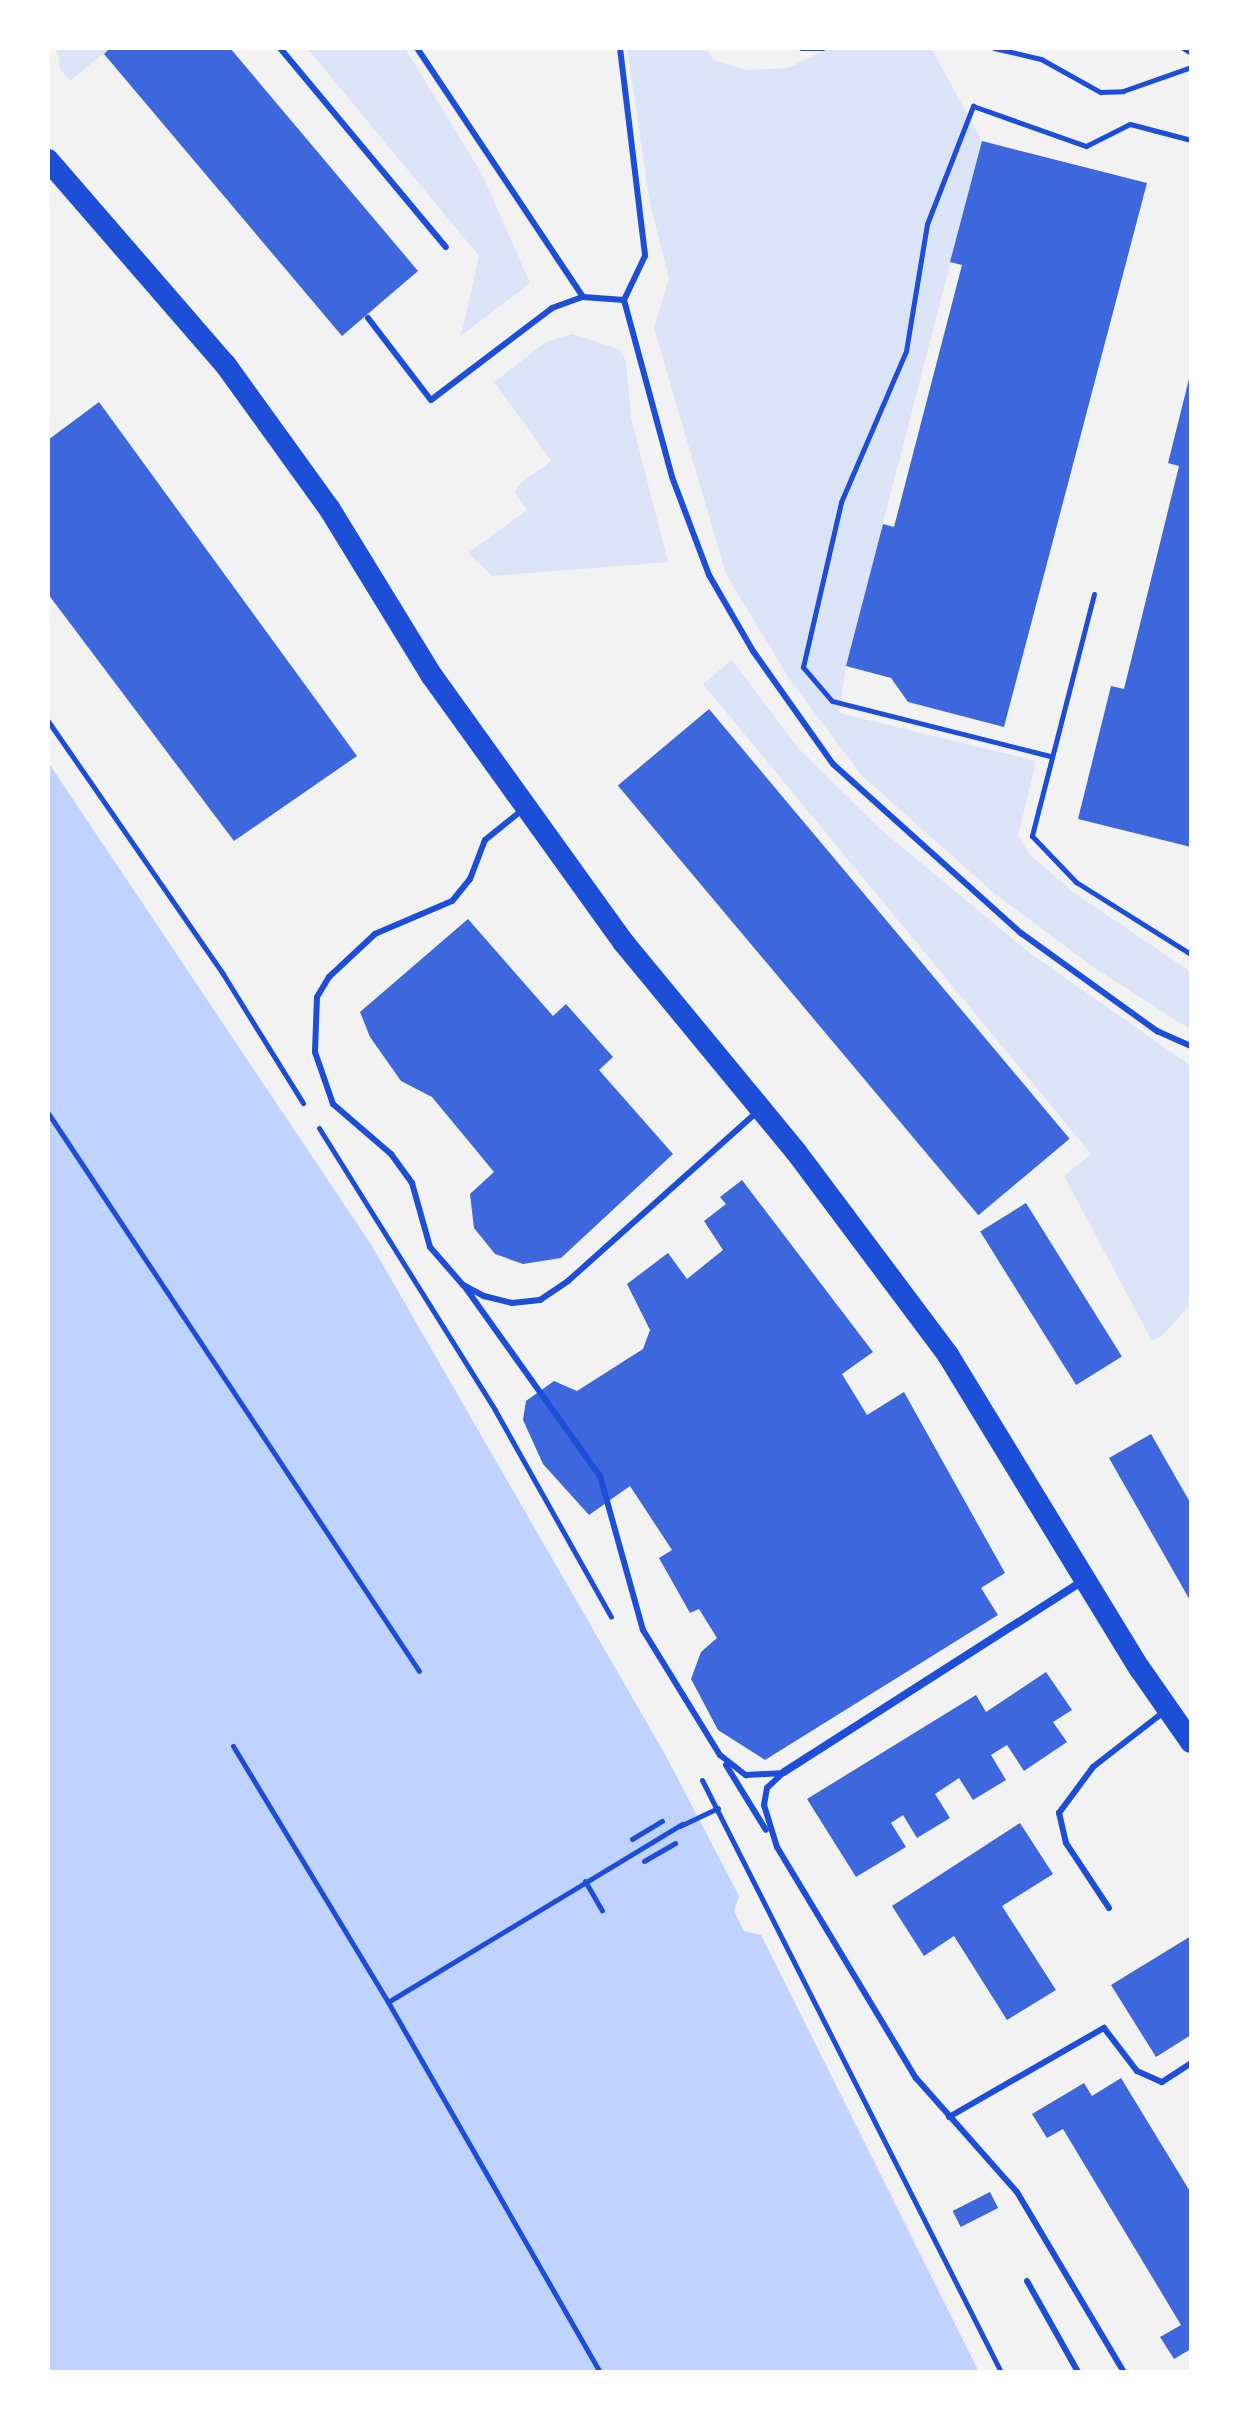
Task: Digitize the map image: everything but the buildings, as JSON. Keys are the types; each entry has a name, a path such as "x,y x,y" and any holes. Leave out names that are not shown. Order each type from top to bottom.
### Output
{"highway":[{"path":"48,160 225,364 329,508 432,676 624,943 761,1108 948,1355 1167,1710 1188,1731"}],"street":[{"path":"784,1772 1085,1579"}],"lane":[{"path":"280,48 446,247"},
{"path":"417,48 583,297"},
{"path":"620,48 645,256 624,300 672,477 709,575 800,721 833,764 1021,933 1157,1031 1191,1046"},
{"path":"802,48 823,48"},
{"path":"368,318 431,400 552,308 583,297 624,300"},
{"path":"526,807 485,840 470,879 452,901 375,934 352,954 317,997 313,1022 315,1052 333,1104 391,1154 412,1183 430,1247 463,1285 600,1476 643,1630 916,2078 1017,2192 1124,2372"},
{"path":"463,1285 512,1303 540,1300 568,1281 761,1108"},
{"path":"1109,1908 1066,1843 1059,1813 1093,1767 1167,1710"},
{"path":"720,1755 746,1775 784,1772"},
{"path":"777,1847 764,1805 767,1788 784,1772"},
{"path":"949,2117 1104,2028 1137,2071 1162,2082 1190,2066"},
{"path":"1027,2281 1078,2372"}],"path":[{"path":"994,48 1041,59 1100,92 1123,91 1191,67"},
{"path":"1183,48 1191,53"},
{"path":"1050,756 832,701 803,667 806,652 841,502 906,351 927,224 973,106 1086,146 1130,124 1191,140"},
{"path":"1094,594 1050,756 1032,836 1076,882 1191,954"},
{"path":"48,721 223,974 306,1108"},
{"path":"48,1113 419,1671"},
{"path":"315,1121 495,1410 617,1627"},
{"path":"233,1746 388,2002 600,2372"},
{"path":"700,1776 1001,2372"},
{"path":"388,2002 697,1815"},
{"path":"632,1839 662,1821"},
{"path":"672,1830 682,1824"},
{"path":"644,1861 675,1843"},
{"path":"585,1881 602,1911"}],"shaded area":[{"path":"57,48 110,48 70,81 60,69"},
{"path":"307,48 405,48 482,174 530,283 461,336 479,256"},
{"path":"627,48 705,48 714,60 747,70 788,68 830,48 931,48 982,141 846,666 839,713 1036,761 1018,836 1031,856 1073,892 1191,972 1191,1030 1093,967 995,894 861,775 788,677 726,574 654,328 669,278 650,203"},
{"path":"572,334 619,349 626,361 631,418 668,562 492,576 468,553 527,510 515,493 517,486 551,461 494,382 546,342"},
{"path":"732,660 799,749 879,828 1031,954 1191,1066 1191,1304 1161,1337 1152,1341 1064,1176 1091,1154 703,684"}],"water":[{"path":"48,762 372,1246 666,1756 739,1896 734,1911 744,1931 761,1935 979,2372 48,2372"}]}
